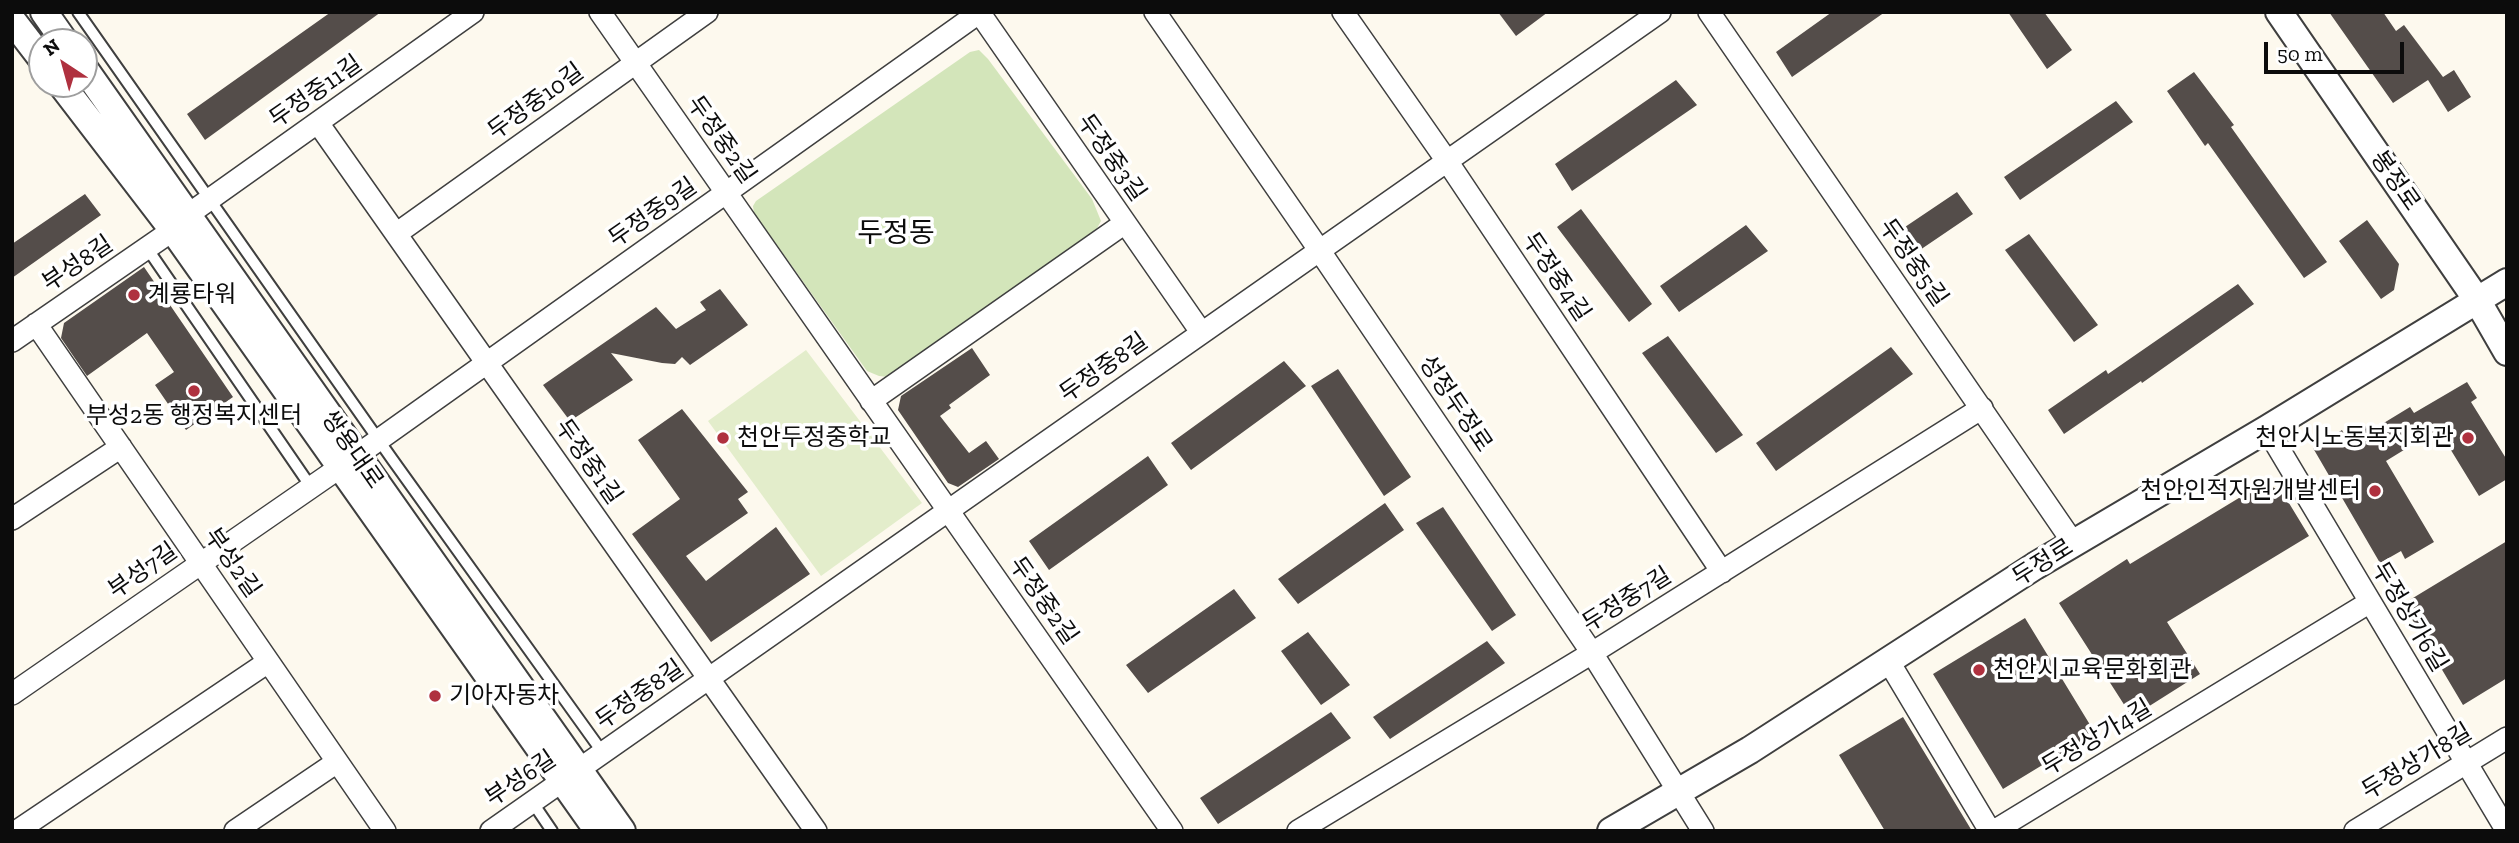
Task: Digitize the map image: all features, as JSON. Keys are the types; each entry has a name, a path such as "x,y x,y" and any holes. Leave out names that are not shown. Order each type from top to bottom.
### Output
{"street":[{"path":"44,12 55,28"},
{"name":"두정중11길","path":"190,215 473,12"},
{"name":"두정중2길","path":"600,12 1172,831"},
{"name":"두정중10길","path":"396,234 707,12"},
{"name":"두정중9길","path":"347,462 979,12"},
{"name":"두정중3길","path":"979,12 1201,332"},
{"name":"성정두정로","path":"1155,12 1592,653 1703,831"},
{"name":"두정중4길","path":"1343,12 1447,161 1721,572"},
{"name":"두정중8길","path":"572,776 947,509 1660,12"},
{"name":"두정중5길","path":"1709,12 2074,544"},
{"name":"봉정로","path":"2279,12 2477,300 2507,352"},
{"path":"12,20 28,41"},
{"name":"쌍용대로","path":"98,87 190,215 347,462 572,776 622,831"},
{"name":"쌍용대로","path":"75,98 190,215"},
{"name":"두정중1길","path":"318,123 816,831"},
{"name":"부성8길","path":"12,341 190,215"},
{"path":"872,401 1125,223"},
{"name":"두정로","path":"1611,831 1750,750 2074,544 2507,282"},
{"name":"두정로","path":"2477,300 2507,293"},
{"name":"부성2길","path":"36,324 385,831"},
{"name":"두정중7길","path":"1298,831 1592,653 1982,408"},
{"name":"두정상가6길","path":"2267,429 2507,831"},
{"path":"12,519 121,447"},
{"name":"부성7길","path":"12,694 347,462"},
{"name":"두정상가4길","path":"1889,662 1992,831 2370,602"},
{"path":"17,831 268,662"},
{"name":"두정상가8길","path":"2355,831 2507,738"},
{"path":"235,831 337,762"},
{"name":"쌍용대로","path":"572,776 598,831"},
{"name":"부성6길","path":"491,831 572,776"}],"lane":[{"path":"78,12 190,215 379,439 603,754"},
{"path":"147,248 311,487"},
{"path":"533,803 552,831"}],"green space":[{"path":"979,50 1092,199 1101,221 1096,230 888,377 879,376 867,371 754,213 753,206 756,201 970,52"},
{"path":"806,350 922,503 821,576 708,421"}],"building":[{"path":"331,12 381,12 205,140 187,114"},
{"path":"1498,12 1548,12 1516,36"},
{"path":"1832,12 1885,12 1792,77 1776,52"},
{"path":"2008,12 2044,12 2072,50 2047,69"},
{"path":"2329,12 2383,12 2396,31 2404,25 2443,77 2454,70 2471,97 2448,112 2428,80 2393,103"},
{"path":"2194,72 2234,125 2231,127 2327,262 2304,278 2208,143 2205,146 2167,91"},
{"path":"1676,80 1697,105 1572,191 1555,164"},
{"path":"2116,101 2133,122 2020,200 2004,177"},
{"path":"1957,192 1973,214 1917,252 1902,229"},
{"path":"85,194 101,215 12,278 12,244"},
{"path":"1581,209 1652,304 1629,322 1557,227"},
{"path":"2367,220 2399,264 2394,290 2381,299 2339,241"},
{"path":"1746,225 1768,251 1679,312 1660,286"},
{"path":"2029,234 2098,325 2074,342 2005,250"},
{"name":"계룡타워","path":"144,267 233,397 186,430 155,385 174,372 147,333 87,376 61,338 64,323"},
{"path":"2238,284 2254,304 2064,434 2048,410 2106,370 2108,374"},
{"path":"720,289 748,325 690,365 682,357 675,364 611,353 633,380 570,421 543,385 656,307 676,329 706,310 700,302"},
{"path":"1668,336 1743,435 1716,453 1642,353"},
{"path":"1891,347 1913,374 1776,471 1756,443"},
{"path":"972,348 990,375 949,405 951,408 940,416 969,453 986,441 999,459 958,487 948,483 898,410 901,396"},
{"path":"1284,361 1306,386 1191,470 1171,443"},
{"path":"1338,369 1411,477 1384,496 1311,386"},
{"path":"2467,382 2477,398 2471,402 2507,460 2507,479 2479,496 2438,429 2386,461 2434,542 2405,559 2401,551 2380,563 2313,448 2342,430 2345,436 2364,424 2369,432 2410,407 2414,413"},
{"path":"682,409 748,492 738,499 748,513 686,556 706,581 776,527 810,574 711,642 632,534 680,499 638,440"},
{"path":"1148,456 1168,485 1049,570 1029,541"},
{"path":"2262,484 2281,490 2309,536 2167,622 2200,674 2132,717 2059,603 2127,559 2130,564"},
{"path":"1385,503 1404,530 1298,604 1278,579"},
{"path":"1443,507 1516,615 1492,631 1416,523"},
{"path":"2507,541 2507,678 2463,705 2403,604"},
{"path":"1234,589 1256,618 1148,693 1126,665"},
{"path":"2025,618 2095,733 2003,789 1933,674"},
{"path":"1308,632 1350,685 1321,705 1281,651"},
{"path":"1487,641 1505,663 1390,739 1373,717"},
{"path":"1331,712 1351,738 1218,824 1200,798"},
{"path":"1903,717 1972,831 1885,831 1839,755"}],"place":[{"name":"계룡타워","path":"134,295"},
{"name":"부성2동 행정복지센터","path":"194,391"},
{"name":"천안두정중학교","path":"723,438"},
{"name":"천안시노동복지회관","path":"2468,438"},
{"name":"천안인적자원개발센터","path":"2375,491"},
{"name":"천안시교육문화회관","path":"1979,670"},
{"name":"기아자동차","path":"435,696"}],"district":[{"name":"두정동","path":"896,234"}]}
